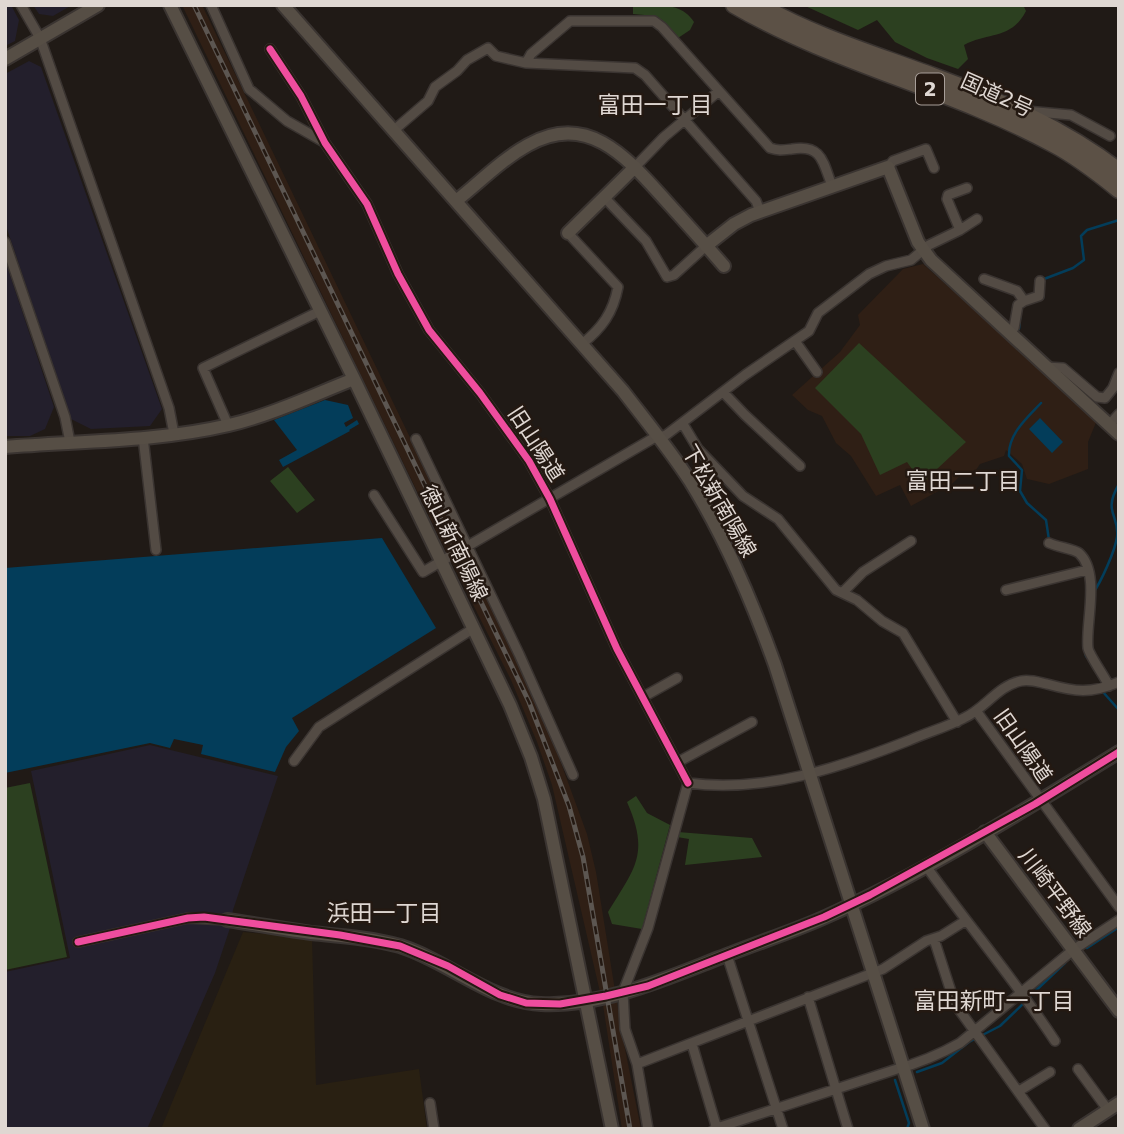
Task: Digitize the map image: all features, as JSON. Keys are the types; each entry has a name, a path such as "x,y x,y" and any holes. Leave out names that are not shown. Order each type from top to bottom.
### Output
{"highway":[{"name":"国道2号","path":"734,5 767,24 822,49 1011,123 1055,145 1119,190"},
{"name":"国道2号","path":"759,5 826,38 934,76 1021,111 1119,171"}],"street":[{"path":"21,5 40,38 169,408 174,434"},
{"path":"5,59 98,5"},
{"name":"徳山新南陽線","path":"170,5 474,628 531,757 547,813 612,1129"},
{"name":"旧山陽道","path":"211,5 249,89 287,121 325,142 371,213 398,274 429,330 529,461 550,499 603,619 688,782 737,786 786,780 857,760 977,712 1119,907"},
{"name":"下松新南陽線","path":"283,5 582,344 659,437 705,507 747,590 775,665 922,1129"},
{"path":"526,64 531,54 569,21 654,21 770,148 779,151 807,147 813,149 824,165 832,186"},
{"path":"393,131 428,101 435,87 477,52 488,48 496,56 526,64 635,68 645,75 755,201 760,211"},
{"path":"270,49 301,96 325,142"},
{"path":"582,344 607,320 615,303 618,287 568,233 664,137 719,91"},
{"path":"1021,111 1042,110 1071,115 1110,136"},
{"path":"456,201 508,158 546,136 566,132 599,140 635,167 724,266"},
{"path":"604,197 646,241 667,276 674,275 734,224 760,211 888,167 893,161 926,149 934,168"},
{"path":"888,167 924,252 1114,430 1119,414"},
{"path":"960,230 947,198 948,195 967,188"},
{"path":"374,495 423,572 666,435 809,331 818,313 869,274 886,265 911,260 924,252 929,245 977,219"},
{"path":"5,242 65,417 70,442"},
{"path":"984,279 1017,291 1024,301"},
{"path":"1010,332 1014,328 1018,305 1039,296 1040,281"},
{"path":"228,425 203,368 320,311"},
{"path":"795,341 817,372"},
{"path":"1046,367 1063,368 1097,397 1105,398 1114,388 1119,373"},
{"path":"5,447 143,438 228,425 354,379"},
{"path":"723,392 800,466"},
{"path":"682,424 698,449 743,496 778,519 836,590 857,600 882,621 903,633 957,722"},
{"path":"143,438 156,550"},
{"path":"416,439 519,654 573,775"},
{"path":"843,592 863,572 911,541"},
{"path":"977,712 1003,687 1024,680 1083,692 1114,684 1088,648 1092,598 1087,570 1077,552 1057,548 1049,543"},
{"path":"1006,590 1087,570"},
{"path":"294,761 319,727 474,628"},
{"path":"643,696 677,677"},
{"path":"678,762 752,722"},
{"path":"78,942 188,918 227,920 400,946 448,966 500,995 526,1003 559,1004 586,1000 648,986 824,917 926,866 1119,752"},
{"path":"648,1129 638,1064 625,1029 623,992 648,928 688,782"},
{"name":"川崎平野線","path":"985,832 1119,1011"},
{"path":"926,866 965,921 1023,993 1055,1041"},
{"path":"691,1044 716,1129 939,1055 978,1034 1073,950 1119,920"},
{"path":"638,1064 883,969 926,941 965,921"},
{"path":"934,939 955,1004 1045,1129"},
{"path":"727,955 783,1129"},
{"path":"808,996 848,1129"},
{"path":"1079,1069 1113,1106 1079,1129"},
{"path":"1019,1091 1049,1072"},
{"path":"430,1103 433,1129"}],"shaded area":[{"path":"5,5 11,5 19,20 15,41 5,46"},
{"path":"33,5 72,5 53,16 39,14"},
{"path":"182,5 202,5 543,714 587,834 596,872 622,1034 641,1129 622,1129 603,1005 552,785 537,742 511,680"},
{"path":"29,61 41,67 162,409 150,426 91,429 71,419 5,223 5,74"},
{"path":"5,260 54,407 45,429 30,436 5,436"},
{"path":"923,264 1097,420 1088,442 1088,469 1049,484 1027,479 1022,464 1006,450 1004,456 980,464 976,470 963,473 953,483 911,506 900,485 876,496 851,456 836,443 822,416 808,410 792,395 840,352 860,325 858,315 903,269"},
{"path":"150,745 278,776 215,973 147,1129 5,1129 5,972 70,958 31,771"},
{"path":"243,932 312,938 316,1085 419,1069 427,1129 161,1129"}],"green space":[{"path":"633,5 675,7 689,15 694,22 690,30 678,38 656,16 633,14"},
{"path":"803,5 1023,5 1026,11 1014,27 964,45 968,59 958,69 927,58 895,42 877,20 858,30"},
{"path":"859,343 966,442 922,483 907,462 880,475 861,434 815,388"},
{"path":"288,467 315,500 297,513 270,481"},
{"path":"30,783 67,957 5,970 5,788"},
{"path":"636,796 647,813 670,825 642,929 612,924 608,912 626,884 636,860 638,835 627,802"},
{"path":"678,832 752,838 762,857 685,865 689,839 677,837"}],"water":[{"path":"325,400 348,405 353,418 344,423 346,427 357,420 359,424 283,467 279,460 297,450 274,420"},
{"path":"1040,418 1063,442 1052,453 1029,429"},
{"path":"382,538 436,628 292,718 299,731 286,747 275,772 201,754 203,745 174,739 170,748 150,743 5,773 5,568"}],"waterway":[{"path":"1033,302 1043,298 1044,279 1073,268 1084,260 1081,236 1087,230 1119,220"},
{"path":"1019,329 1020,318"},
{"path":"1041,403 1015,434 1009,456 1022,470 1020,491 1027,503 1046,520 1049,540"},
{"path":"1093,593 1116,543 1117,530 1112,501 1119,484"},
{"path":"1084,646 1088,658"},
{"path":"1103,692 1119,710"},
{"path":"1087,948 1119,927"},
{"path":"1029,997 1065,963"},
{"path":"917,1072 942,1063 969,1042 1000,1026 1025,1002"},
{"path":"895,1080 909,1123 907,1129"}],"railway":[{"path":"194,5 529,702 569,806 583,857 630,1129"}],"cycle path":[{"path":"270,49 301,96 325,143 367,204 398,274 429,330 480,393 529,461 550,499 617,649 688,783"},
{"path":"78,942 188,918 204,917 400,946 448,966 500,995 526,1003 560,1004 606,996 648,986 824,917 870,895 1035,804 1119,752"}],"district":[{"name":"富田一丁目","path":"655,105"},
{"name":"富田二丁目","path":"963,481"},
{"name":"浜田一丁目","path":"384,913"},
{"name":"富田新町一丁目","path":"994,1001"}]}
